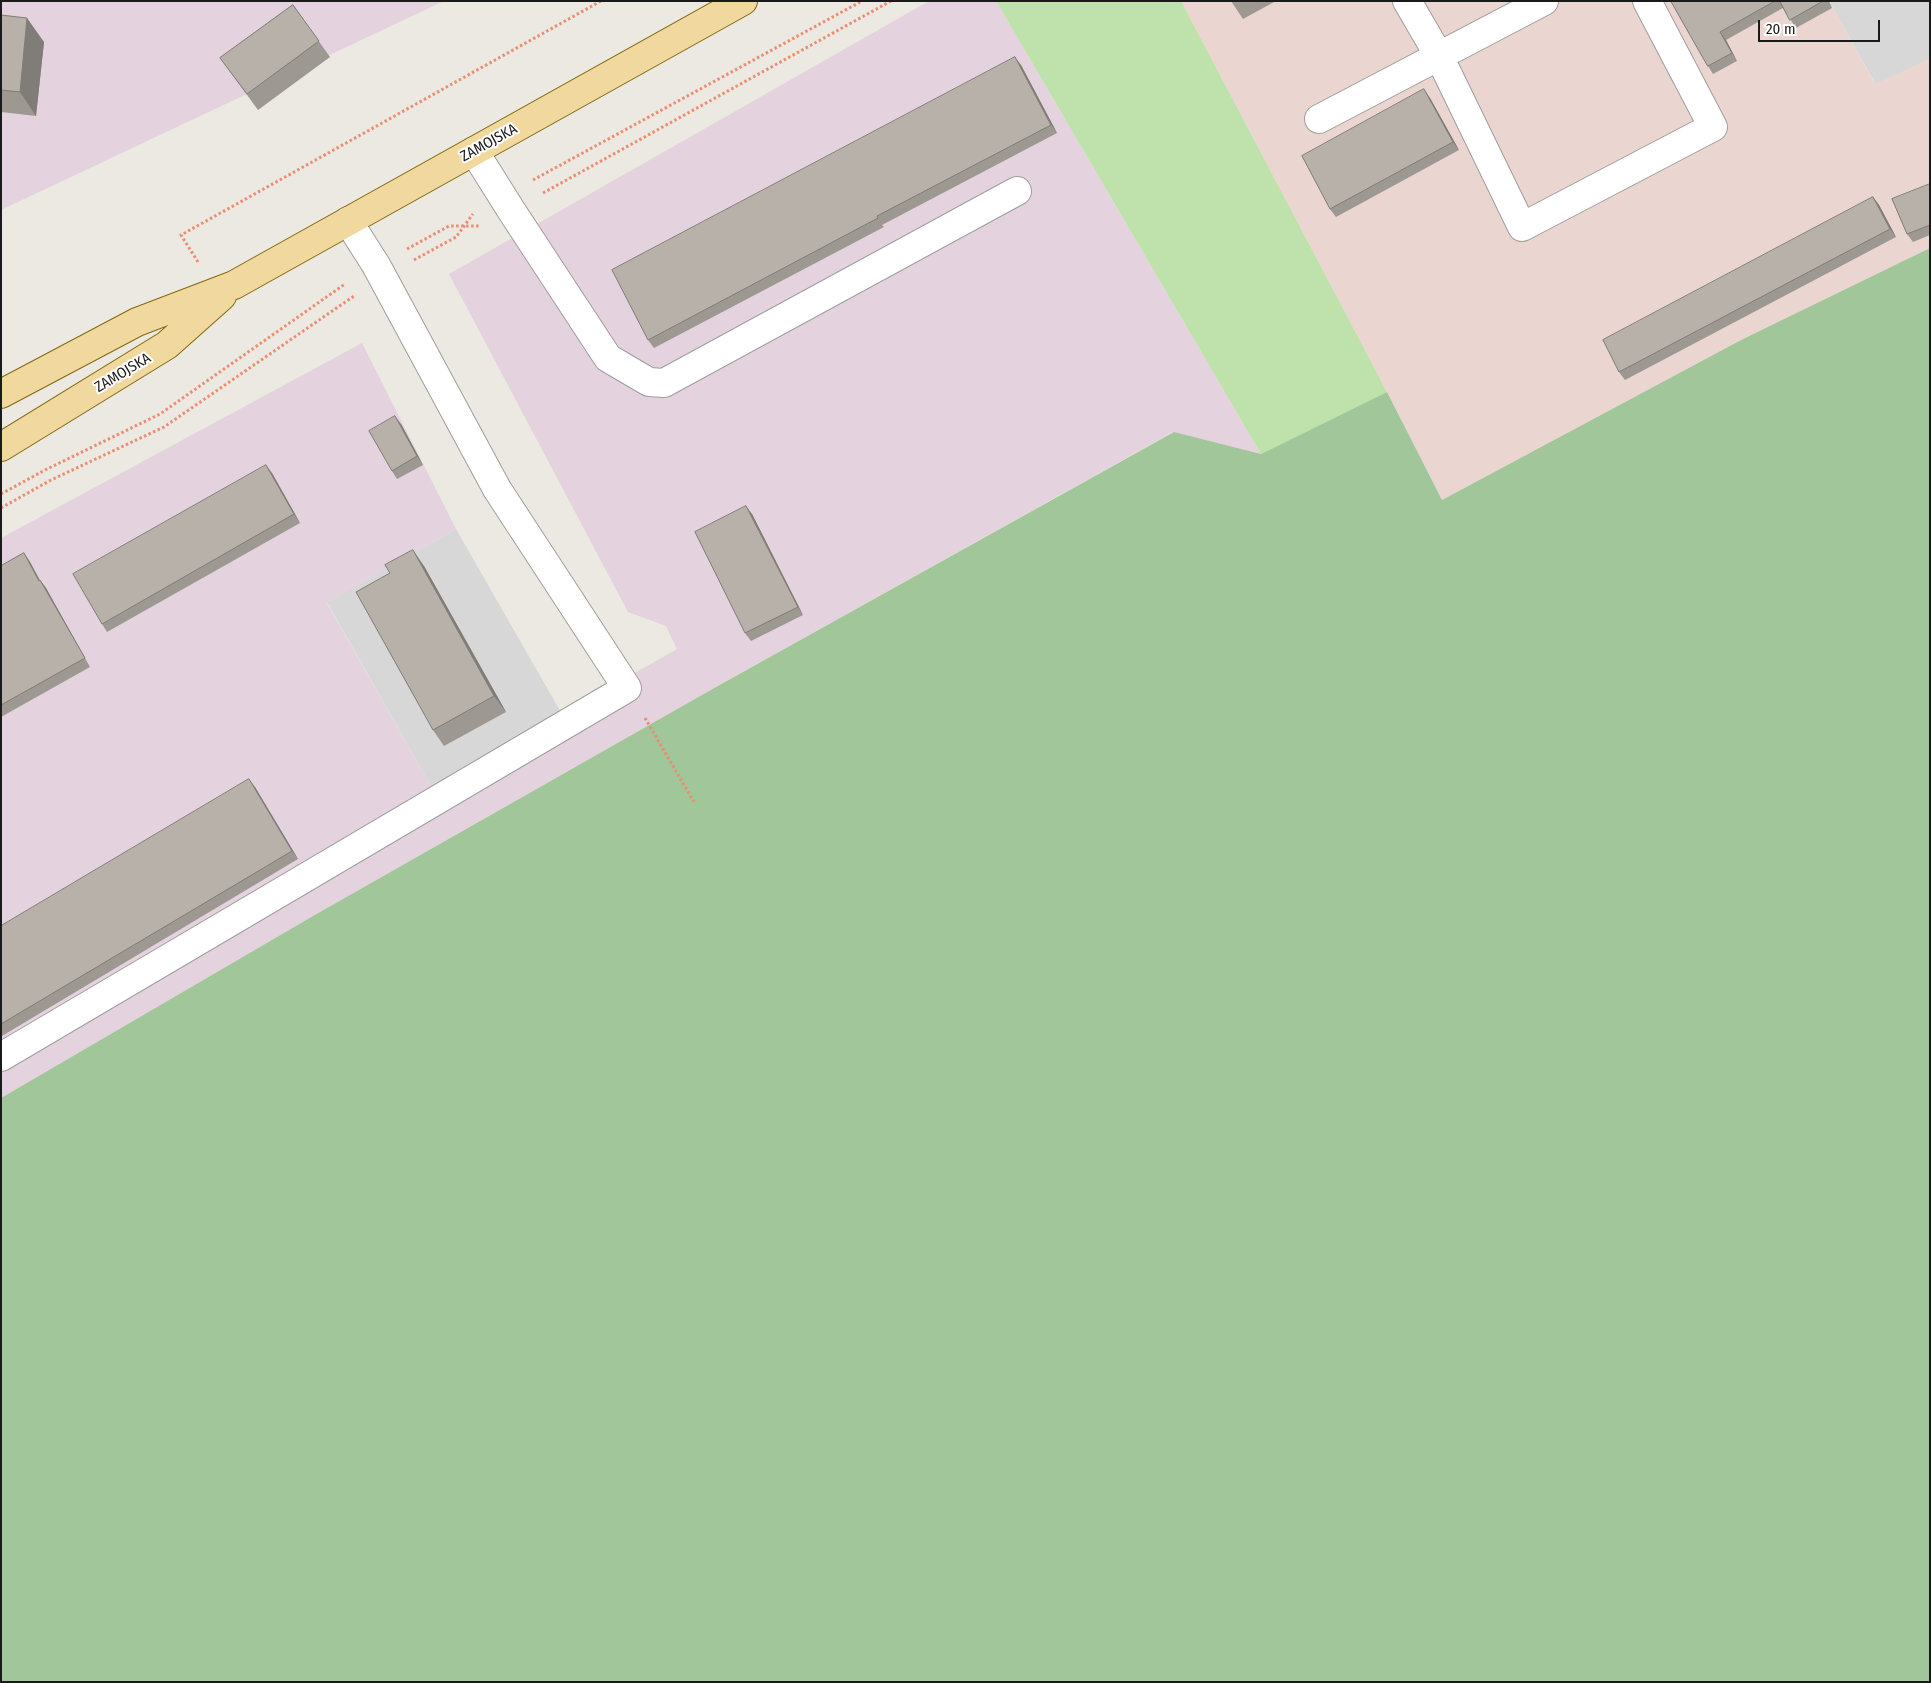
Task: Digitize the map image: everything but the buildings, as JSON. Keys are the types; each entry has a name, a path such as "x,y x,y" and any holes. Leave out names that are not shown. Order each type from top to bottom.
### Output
{"main road":[{"name":"ZAMOJSKA","path":"1,394 137,322 234,284 743,1"},
{"name":"ZAMOJSKA","path":"1,447 167,345 234,284"}],"street":[{"path":"1407,1 1439,56 1522,227 1713,127 1647,1"},
{"path":"1319,119 1536,3"},
{"path":"474,151 608,358 649,382 664,383 1017,191"},
{"path":"1,1057 627,688 497,489 379,271 348,221"}],"path":[{"path":"190,267 199,263 181,235 601,1"},
{"path":"1,508 51,480 164,427 379,271 449,226 482,226 507,203 862,1"},
{"path":"1,494 45,470 160,414 347,283 456,238 474,212 507,203 891,1"},
{"path":"627,688 694,802"}],"shaded area":[{"path":"1,1 444,1 1,210"},
{"path":"929,1 996,1 1261,454 1173,432 716,687 313,916 1,1098 1,538 362,343 456,529 327,603 432,788 677,649 666,626 628,612 449,274"},
{"path":"1181,1 1829,1 1875,84 1930,59 1930,248 1741,340 1442,500"},
{"path":"1829,1 1930,1 1930,59 1876,85"},
{"path":"456,529 562,714 432,788 327,602"}],"green space":[{"path":"996,1 1181,1 1387,392 1261,454"},
{"path":"1930,248 1930,1682 1,1682 1,1098 313,916 716,687 1174,432 1261,454 1387,392 1442,500 1741,340"}]}
